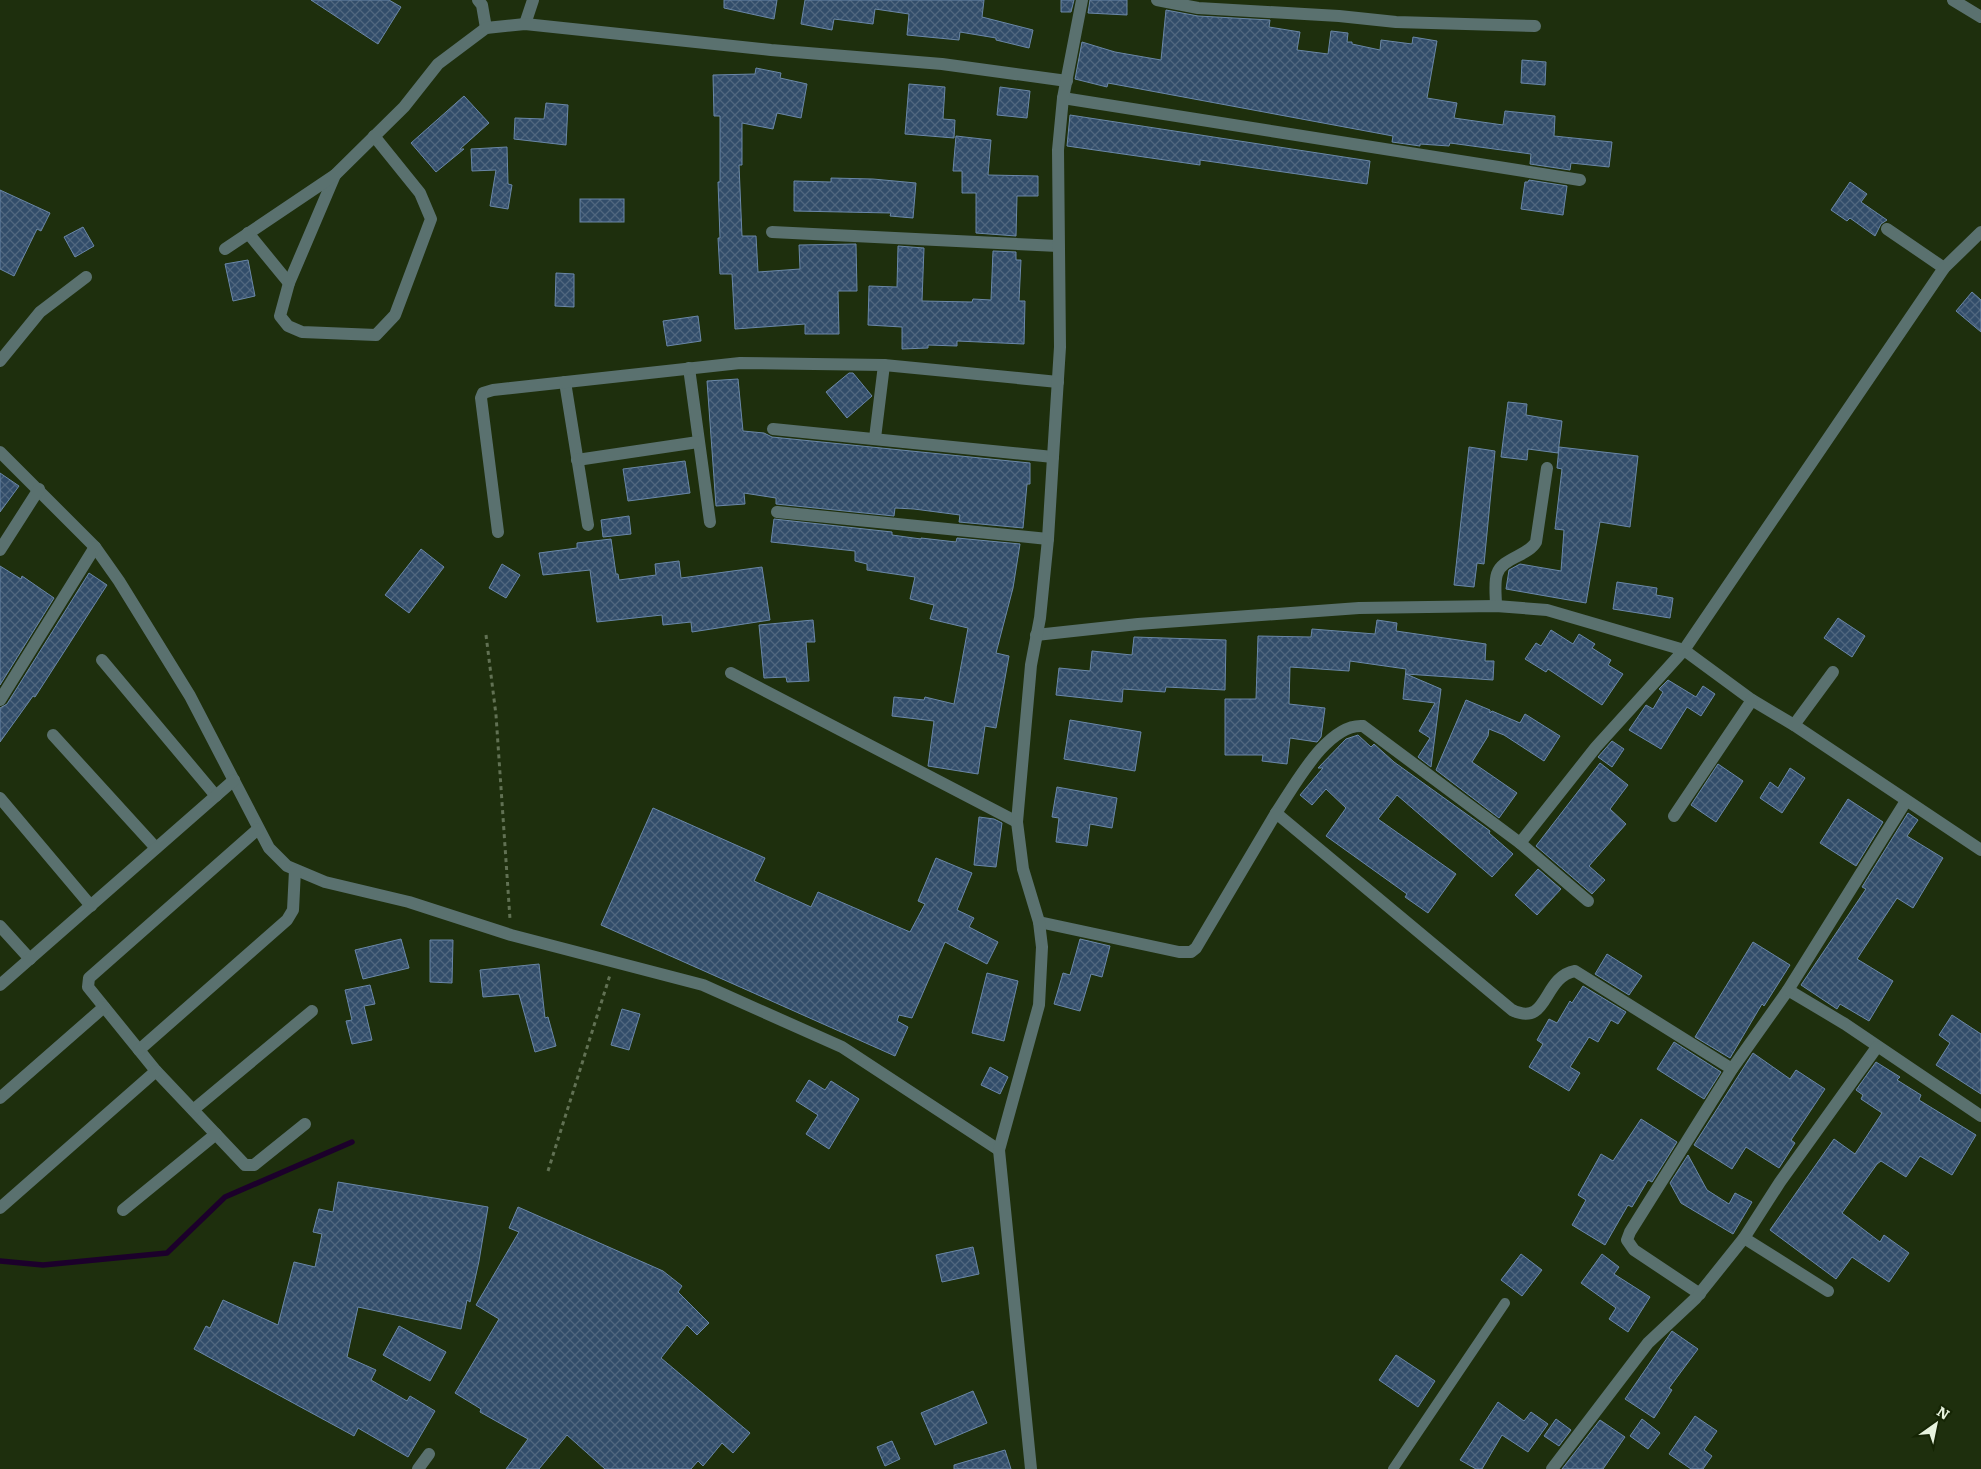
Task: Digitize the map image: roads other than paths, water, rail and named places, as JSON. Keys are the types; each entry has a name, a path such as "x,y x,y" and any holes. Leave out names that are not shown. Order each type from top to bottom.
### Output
{"street":[{"path":"478,0 482,5 486,28"},
{"path":"525,24 533,0"},
{"path":"1031,1469 999,1150 1040,1005 1042,948 1038,922 1022,869 1017,822 1031,665 1048,539 1058,382 1060,347 1058,150 1066,81 1082,0"},
{"path":"1157,0 1198,8 1339,16 1396,22 1535,26"},
{"path":"1953,0 1981,17"},
{"path":"225,249 334,175 404,107 438,64 486,28 525,24 772,50 942,64 1066,81"},
{"path":"1064,98 1580,180"},
{"path":"334,175 289,283 280,316 288,326 302,332 376,335 395,315 431,219 420,193 374,136"},
{"path":"1887,229 1944,268"},
{"path":"248,232 289,283"},
{"path":"772,232 1058,246"},
{"path":"1520,843 1596,747 1684,650 1944,268 1981,232"},
{"path":"0,361 40,312 86,277"},
{"path":"498,532 481,398 483,394 492,390 740,363 884,365 1058,382"},
{"path":"875,438 884,365"},
{"path":"689,368 710,522"},
{"path":"565,382 588,525"},
{"path":"773,429 1053,457"},
{"path":"577,460 698,442"},
{"path":"0,452 39,489 95,548 119,581 190,696 268,848 287,866 325,882 409,902 511,935 703,985 842,1047 999,1150"},
{"path":"1496,606 1497,574 1502,566 1531,550 1536,542 1547,468"},
{"path":"0,550 39,489"},
{"path":"776,512 1048,539"},
{"path":"0,700 95,548"},
{"path":"1036,635 1138,624 1359,608 1496,606 1547,610 1684,650 1752,700 1794,725 1906,802 1980,849"},
{"path":"102,660 216,796"},
{"path":"1794,725 1833,672"},
{"path":"731,673 1017,822"},
{"path":"1674,816 1752,700"},
{"path":"1038,922 1178,952 1191,952 1196,948 1276,813 1308,766 1337,734 1348,727 1363,726 1520,843 1588,901"},
{"path":"52,735 156,848"},
{"path":"0,985 234,780"},
{"path":"0,798 91,906"},
{"path":"1700,1294 1634,1250 1627,1240 1635,1224 1732,1068 1788,990 1906,802"},
{"path":"1276,813 1512,1010 1523,1016 1530,1015 1537,1010 1557,980 1568,972 1575,971 1732,1068"},
{"path":"258,829 89,978 88,987 156,1071 246,1165 254,1165 306,1124"},
{"path":"139,1050 287,920 293,910 295,870"},
{"path":"0,926 30,959"},
{"path":"1788,990 1845,1024 1981,1116"},
{"path":"0,1098 104,1007"},
{"path":"193,1110 312,1011"},
{"path":"1552,1469 1648,1343 1700,1294 1744,1238 1780,1182 1877,1046"},
{"path":"0,1208 156,1071"},
{"path":"123,1210 216,1134"},
{"path":"1744,1238 1828,1291"},
{"path":"418,1469 429,1454"}],"lane":[{"path":"1393,1469 1505,1303"}],"waterway":[{"path":"0,1261 43,1265 167,1253 225,1197 352,1142"}]}
